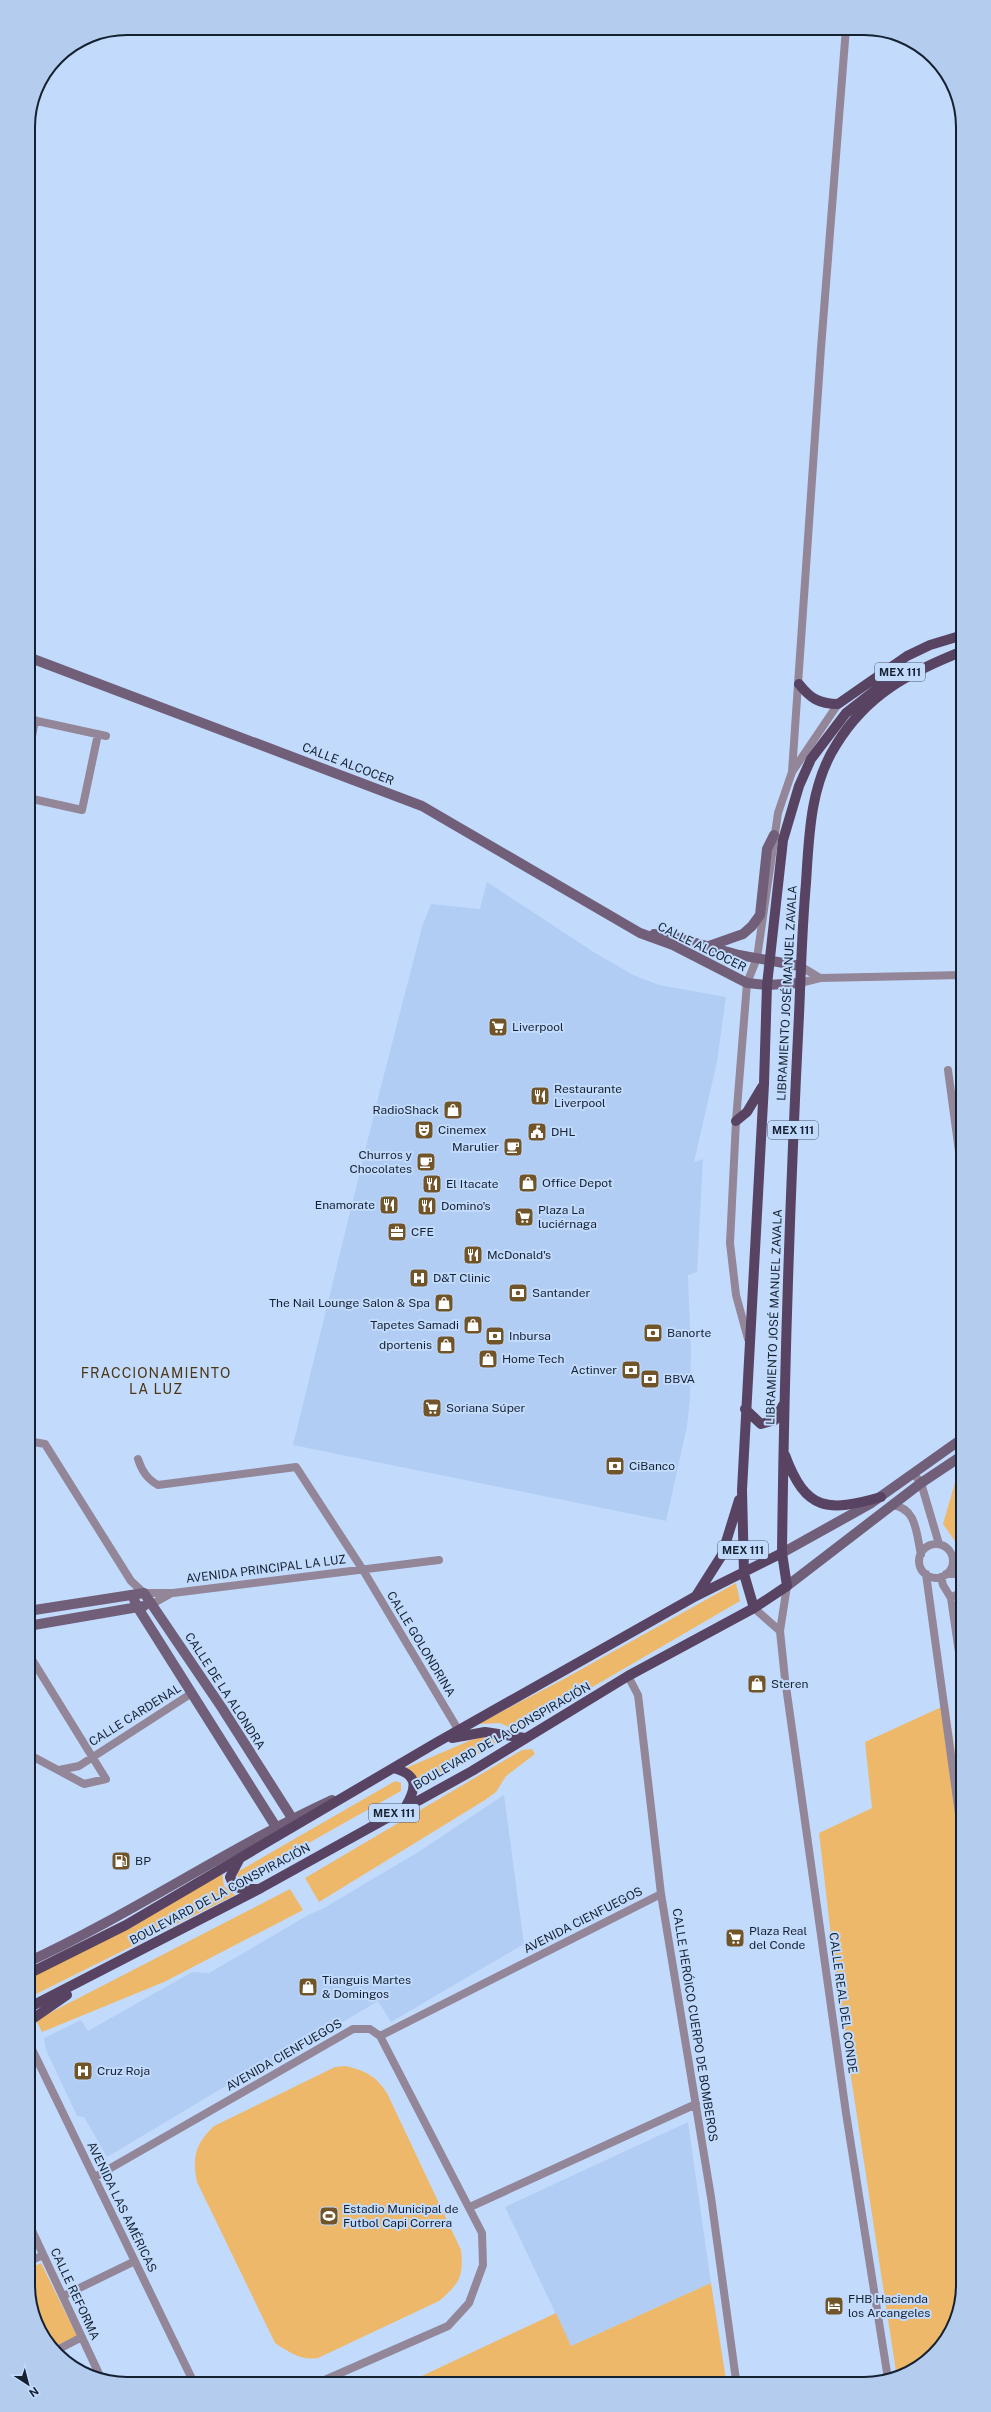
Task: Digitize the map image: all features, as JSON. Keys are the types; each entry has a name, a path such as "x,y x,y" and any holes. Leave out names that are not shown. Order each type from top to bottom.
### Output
{"main road":[{"path":"800,684 808,695 816,701 827,704 838,704 907,656 930,645 956,637"},
{"name":"LIBRAMIENTO JOSÉ MANUEL ZAVALA","path":"742,1490 748,1339 764,1084 768,960 783,840 799,786 811,759 846,713 880,685 915,663 956,648"},
{"name":"LIBRAMIENTO JOSÉ MANUEL ZAVALA","path":"782,1553 783,1449 790,1185 800,966 810,827 814,798 836,745 856,719 885,689 917,670 956,654"},
{"path":"736,1121 747,1112 764,1084"},
{"path":"745,1409 761,1424 770,1423 778,1415 785,1401"},
{"path":"783,1449 799,1485 816,1501 828,1506 841,1507 881,1497"},
{"name":"MEX 111","path":"696,1596 744,1574 782,1553 787,1586 754,1608 744,1574 742,1490"},
{"name":"MEX 111","path":"696,1596 722,1555 742,1490"},
{"name":"BOULEVARD DE LA CONSPIRACIÓN","path":"35,1970 126,1925 239,1860 434,1744 696,1596"},
{"name":"BOULEVARD DE LA CONSPIRACIÓN","path":"35,2004 261,1888 406,1806 472,1771 628,1676 754,1608"},
{"path":"434,1744 465,1735 485,1732 525,1738"},
{"path":"393,1768 406,1771 412,1777 414,1785 413,1794 406,1806"},
{"path":"239,1860 230,1877 233,1884 238,1889 261,1888"},
{"path":"35,2017 102,1971"}],"street":[{"path":"748,1339 736,1295 730,1243 736,1121 747,983 757,958 768,897 774,835 778,813 792,772 800,684 821,348 845,35"},
{"name":"CALLE ALCOCER","path":"35,660 422,806 640,933 673,945 747,983 800,983"},
{"path":"792,772 838,704"},
{"path":"35,721 102,735 82,810 35,800"},
{"path":"709,946 743,934 752,926 760,915 767,849 774,835"},
{"name":"CALLE ALCOCER","path":"640,933 667,935 757,958 800,966"},
{"path":"800,966 820,978"},
{"path":"800,983 820,978 956,975"},
{"path":"948,1070 956,1124"},
{"name":"CALLE DE LA ALONDRA","path":"35,1442 45,1444 131,1581 144,1593 152,1604 222,1708 292,1818"},
{"path":"782,1553 822,1533 881,1497 956,1443"},
{"name":"CALLE GOLONDRINA","path":"138,1459 142,1471 151,1482 158,1485 296,1467 363,1570 459,1730"},
{"path":"787,1586 921,1483 956,1460"},
{"path":"914,1474 921,1483 939,1544"},
{"path":"892,1505 902,1506 909,1511 914,1524 921,1554 920,1565 926,1574 956,1792"},
{"path":"921,1554 928,1546 939,1544 949,1550 956,1559"},
{"path":"952,1554 952,1565 944,1575 942,1585 951,1598 956,1632"},
{"name":"AVENIDA PRINCIPAL LA LUZ","path":"35,1610 144,1593 173,1593 438,1560"},
{"path":"926,1574 931,1577 956,1574"},
{"name":"CALLE DE LA ALONDRA","path":"131,1581 132,1595 138,1608 276,1827"},
{"name":"CALLE REAL DEL CONDE","path":"787,1586 780,1631 785,1679 846,2113 887,2374"},
{"name":"AVENIDA PRINCIPAL LA LUZ","path":"35,1625 138,1608 152,1604 173,1593"},
{"path":"951,1598 956,1595"},
{"path":"754,1608 780,1631"},
{"name":"CALLE CARDENAL","path":"35,1664 93,1758 192,1693"},
{"name":"CALLE HERÓICO CUERPO DE BOMBEROS","path":"628,1676 638,1695 661,1894 696,2104 736,2377"},
{"path":"207,1718 222,1708"},
{"path":"35,1758 84,1784 106,1779 93,1758 79,1766 60,1770"},
{"path":"35,1958 132,1910 292,1818 368,1783"},
{"name":"AVENIDA CIENFUEGOS","path":"95,2177 353,2029 370,2029 380,2036 661,1894"},
{"path":"331,2377 448,2326 469,2303 483,2265 482,2233 470,2207 380,2036"},
{"name":"AVENIDA LAS AMÉRICAS","path":"35,2055 191,2377"},
{"path":"470,2207 696,2104"},
{"name":"CALLE REFORMA","path":"35,2237 98,2372"},
{"path":"35,2259 43,2255"},
{"path":"63,2296 135,2261"},
{"path":"60,2348 82,2337"}],"shaded area":[{"name":"Plaza La luciérnaga","path":"487,882 592,951 633,975 659,985 726,997 717,1062 694,1162 703,1159 697,1272 688,1275 691,1352 690,1399 687,1426 666,1521 293,1445 377,1102 422,927 431,904 480,909"},
{"path":"956,1479 956,1543 943,1524"},
{"path":"736,1583 740,1601 517,1731 500,1723 478,1724 562,1680"},
{"path":"948,1704 956,1758 956,2285 953,2309 944,2331 929,2350 920,2358 905,2368 896,2371 836,1979 819,1833 872,1808 865,1742"},
{"path":"490,1735 506,1738 417,1790 406,1768 471,1740"},
{"path":"532,1749 535,1754 506,1776 496,1792 485,1800 319,1902 305,1878 522,1750"},
{"path":"395,1781 401,1783 401,1791 243,1880 239,1879 237,1876 239,1871"},
{"name":"Tianguis Martes & Domingos","path":"504,1795 524,1944 391,2022 378,2001 266,2068 251,2071 107,2157 84,2117 77,2116 46,2050 44,2038 81,2020 88,2031 192,1972 209,1973 308,1915 324,1908 420,1851"},
{"path":"222,1873 224,1886 235,1895 35,1995 35,1974"},
{"path":"290,1889 303,1910 164,1982 42,2032 36,2020"},
{"name":"Estadio Municipal de Futbol Capi Correra","path":"345,2066 364,2072 374,2078 387,2093 461,2250 462,2267 461,2274 456,2285 439,2301 318,2358 312,2359 295,2355 275,2343 197,2182 195,2158 199,2145 214,2126 335,2067"},
{"path":"688,2122 711,2283 571,2346 505,2207"},
{"path":"41,2263 77,2336 57,2345 44,2326 38,2309 35,2285 35,2266"},
{"path":"711,2283 726,2377 420,2377 556,2313 571,2346"}],"place":[{"name":"Liverpool","path":"498,1027"},
{"name":"Restaurante Liverpool","path":"540,1096"},
{"name":"RadioShack","path":"453,1110"},
{"name":"Cinemex","path":"424,1130"},
{"name":"DHL","path":"537,1132"},
{"name":"Marulier","path":"513,1147"},
{"name":"Churros y Chocolates","path":"426,1162"},
{"name":"Office Depot","path":"528,1183"},
{"name":"El Itacate","path":"432,1184"},
{"name":"Enamorate","path":"389,1205"},
{"name":"Domino's","path":"427,1206"},
{"name":"Plaza La luciérnaga","path":"524,1217"},
{"name":"CFE","path":"397,1232"},
{"name":"McDonald's","path":"473,1255"},
{"name":"D&T Clinic","path":"419,1278"},
{"name":"Santander","path":"518,1293"},
{"name":"The Nail Lounge Salon & Spa","path":"444,1303"},
{"name":"Tapetes Samadi","path":"473,1325"},
{"name":"Banorte","path":"653,1333"},
{"name":"Inbursa","path":"495,1336"},
{"name":"dportenis","path":"446,1345"},
{"name":"Home Tech","path":"488,1359"},
{"name":"Actinver","path":"631,1370"},
{"name":"BBVA","path":"650,1379"},
{"name":"Soriana Súper","path":"432,1408"},
{"name":"CiBanco","path":"615,1466"},
{"name":"Steren","path":"757,1684"},
{"name":"BP","path":"121,1861"},
{"name":"Plaza Real del Conde","path":"735,1938"},
{"name":"Tianguis Martes & Domingos","path":"308,1987"},
{"name":"Cruz Roja","path":"83,2071"},
{"name":"Estadio Municipal de Futbol Capi Correra","path":"329,2216"},
{"name":"FHB Hacienda los Arcangeles","path":"834,2306"}],"district":[{"name":"FRACCIONAMIENTO LA LUZ","path":"156,1382"}]}
